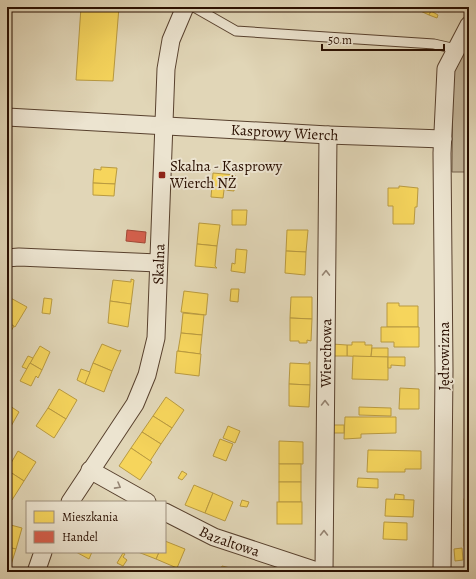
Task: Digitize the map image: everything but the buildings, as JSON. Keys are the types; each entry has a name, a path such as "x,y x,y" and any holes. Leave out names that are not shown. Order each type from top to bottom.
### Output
{"street":[{"name":"Skalna","path":"71,501 134,404 147,375 156,338 166,69 170,48 185,7"},
{"path":"443,139 446,69 469,25"},
{"name":"Kasprowy Wierch","path":"7,117 328,135 443,139"},
{"name":"Wierchowa","path":"324,572 328,135"},
{"name":"Jędrowizna","path":"442,572 444,370 443,139"},
{"path":"7,258 19,257 158,263"},
{"path":"90,470 145,501"},
{"name":"Bazaltowa","path":"166,513 214,537 320,572"},
{"path":"36,572 43,553"}],"lane":[{"path":"194,7 236,31 434,44 456,49"}],"shaded area":[{"path":"469,40 469,172 452,172 453,73"}],"place":[{"name":"Skalna - Kasprowy Wierch NŻ","path":"162,175"}]}
